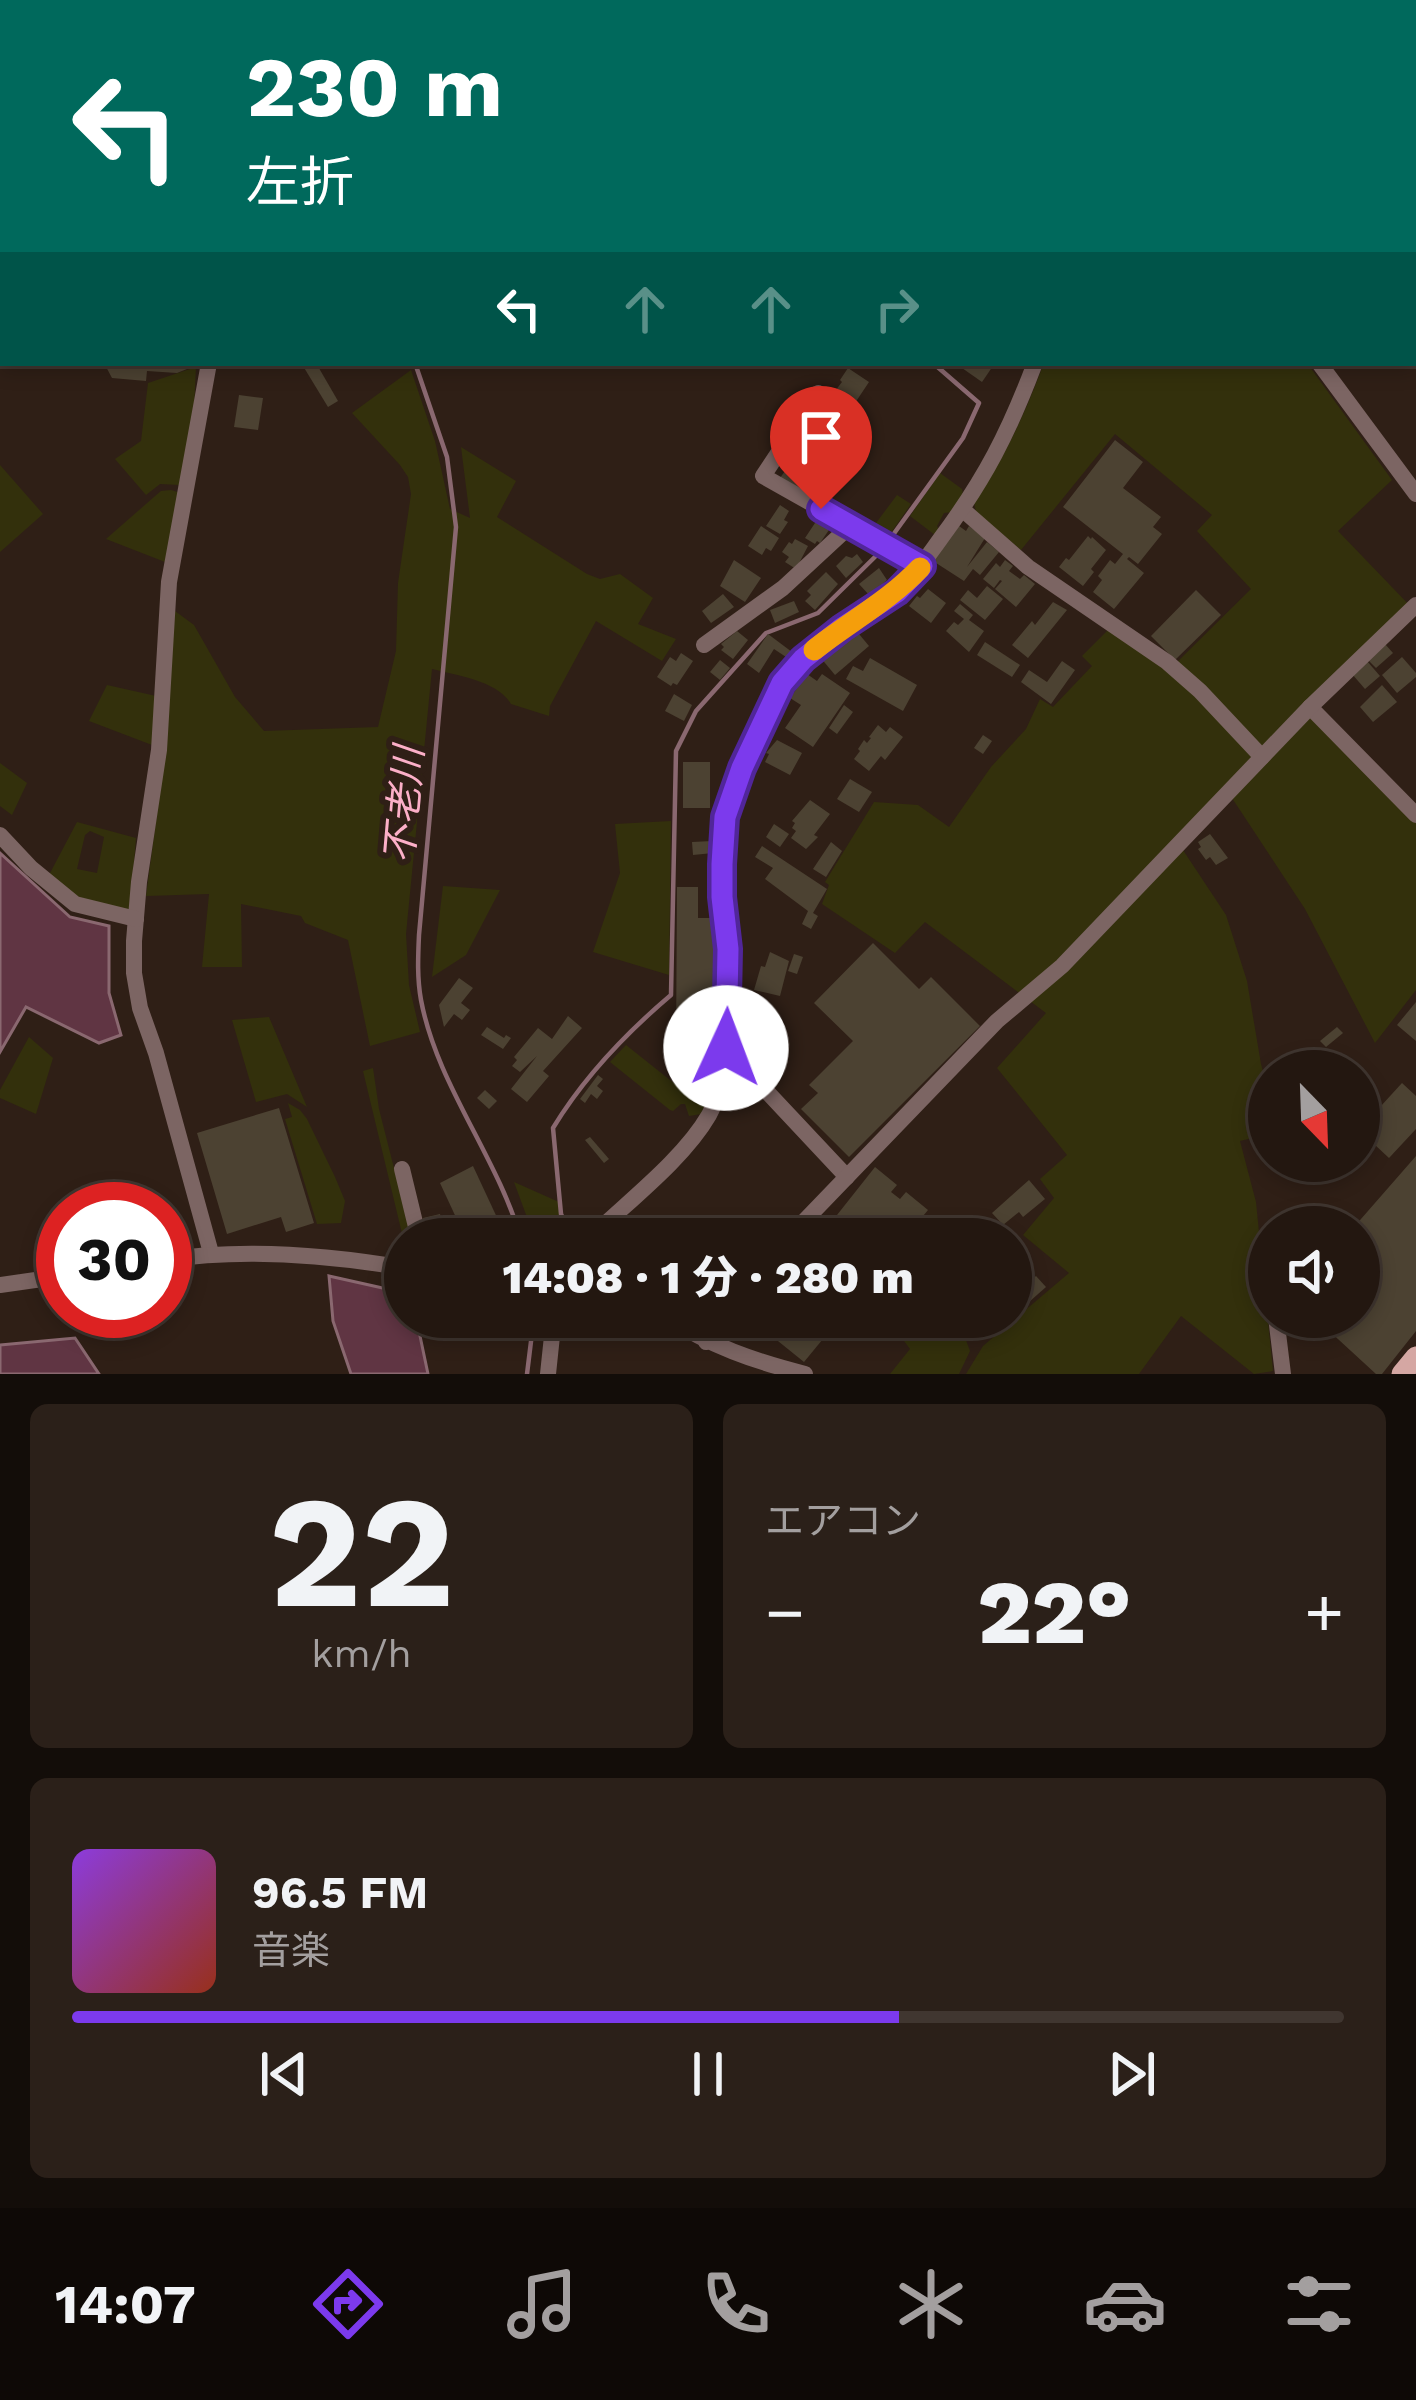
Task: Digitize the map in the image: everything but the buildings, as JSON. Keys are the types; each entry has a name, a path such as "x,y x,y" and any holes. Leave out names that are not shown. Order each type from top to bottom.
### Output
{"main road":[{"path":"1402,1374 1416,1357"}],"street":[{"path":"208,366 169,582 159,750 144,841 134,973 211,1253"},
{"path":"611,1218 685,1148 717,1097 726,1048 725,817 782,683 803,659 897,592 922,566 996,456 1034,366"},
{"path":"1321,366 1416,494"},
{"path":"818,394 763,476 922,566"},
{"path":"962,509 1028,567 1167,662 1262,757"},
{"path":"704,645 783,588 850,526"},
{"path":"807,1218 1416,605"},
{"path":"1310,707 1416,815"},
{"path":"0,835 75,904 136,920"},
{"path":"726,1048 847,1177"},
{"path":"402,1168 414,1218"},
{"path":"192,1256 211,1253 384,1264"},
{"path":"0,1285 36,1280"},
{"path":"548,1374 552,1338"},
{"path":"700,1338 734,1354 805,1374"},
{"path":"706,1342 709,1338"},
{"path":"1279,1338 1283,1374"}],"shaded area":[{"path":"1043,366 1309,366 1392,480 1338,531 1414,610 1314,706 1416,818 1416,990 1375,1043 1305,909 1230,795 1179,844 1226,915 1247,981 1259,1050 1248,1050 1248,1139 1240,1141 1256,1206 1248,1206 1248,1338 1270,1338 1273,1371 1254,1374 1181,1316 1139,1374 966,1374 992,1338 1032,1338 1032,1304 1069,1273 1032,1242 1032,1224 1054,1198 1040,1179 1067,1155 997,1068 1046,1013 925,922 895,953 822,904 829,885 825,882 874,802 918,805 949,827 991,767 1026,729 1040,699 1053,707 1092,666 1082,656 1110,628 1169,670 1251,589 1197,531 1212,515 1115,434 1021,550 976,512 974,502 1014,435"},
{"path":"196,367 180,485 160,484 146,495 115,459 141,441 148,383"},
{"path":"411,370 435,441 450,509 470,518 461,447 516,481 497,517 587,574 600,579 620,574 653,598 638,624 676,639 662,661 596,621 549,716 511,704 487,684 432,669 406,934 409,985 420,1032 370,1046 348,940 305,923 301,916 241,904 242,967 202,967 209,894 146,896 162,776 175,611 194,625 235,697 264,731 378,727 396,651 398,583 411,494 400,465 352,413"},
{"path":"0,465 43,514 0,552"},
{"path":"940,473 962,489 963,495 952,512 944,513 935,535 910,516"},
{"path":"161,491 181,493 165,562 106,539"},
{"path":"897,495 911,504 888,537 878,531 875,535 870,531"},
{"path":"107,685 156,696 152,745 89,721"},
{"path":"0,763 27,783 12,815 0,806"},
{"path":"671,821 669,975 593,952 620,873 615,824"},
{"path":"77,822 136,838 130,912 76,898 49,875","holes":["90,831 104,837 97,873 77,869 85,835"]},
{"path":"0,853 70,917 109,926 109,993 121,1035 99,1043 26,1007 0,1052"},
{"path":"443,886 500,890 466,955 432,977"},
{"path":"269,1017 307,1107 287,1094 256,1102 232,1020"},
{"path":"29,1037 53,1058 36,1114 0,1098"},
{"path":"626,1045 704,1107 701,1114 689,1116 685,1104 670,1110 610,1062"},
{"path":"373,1068 407,1218 398,1218 363,1071"},
{"path":"288,1103 307,1119 335,1177 345,1201 341,1223 317,1224 285,1119 292,1117"},
{"path":"514,1182 559,1202 562,1218 527,1218"},
{"path":"329,1276 384,1288 384,1338 420,1338 428,1374 351,1374 333,1321"},
{"path":"75,1338 99,1374 0,1374 0,1345"},
{"path":"902,1338 965,1338 970,1351 959,1374 890,1374 910,1349"}],"waterway":[{"name":"不老川","path":"416,366 447,457 456,527 419,935 420,992 440,1062 514,1218"},
{"path":"890,539 963,438 979,403 936,366"},
{"path":"563,1218 553,1128 606,1057 671,995 676,751 696,711 766,633 818,613 883,549"},
{"name":"不老川","path":"527,1374 531,1338"}],"slow traffic":[{"path":"814,650 897,592 920,568"}],"route":[{"path":"726,1048 728,949 722,864 725,817 742,768 782,683 803,659 897,592 922,566 821,509"}]}
